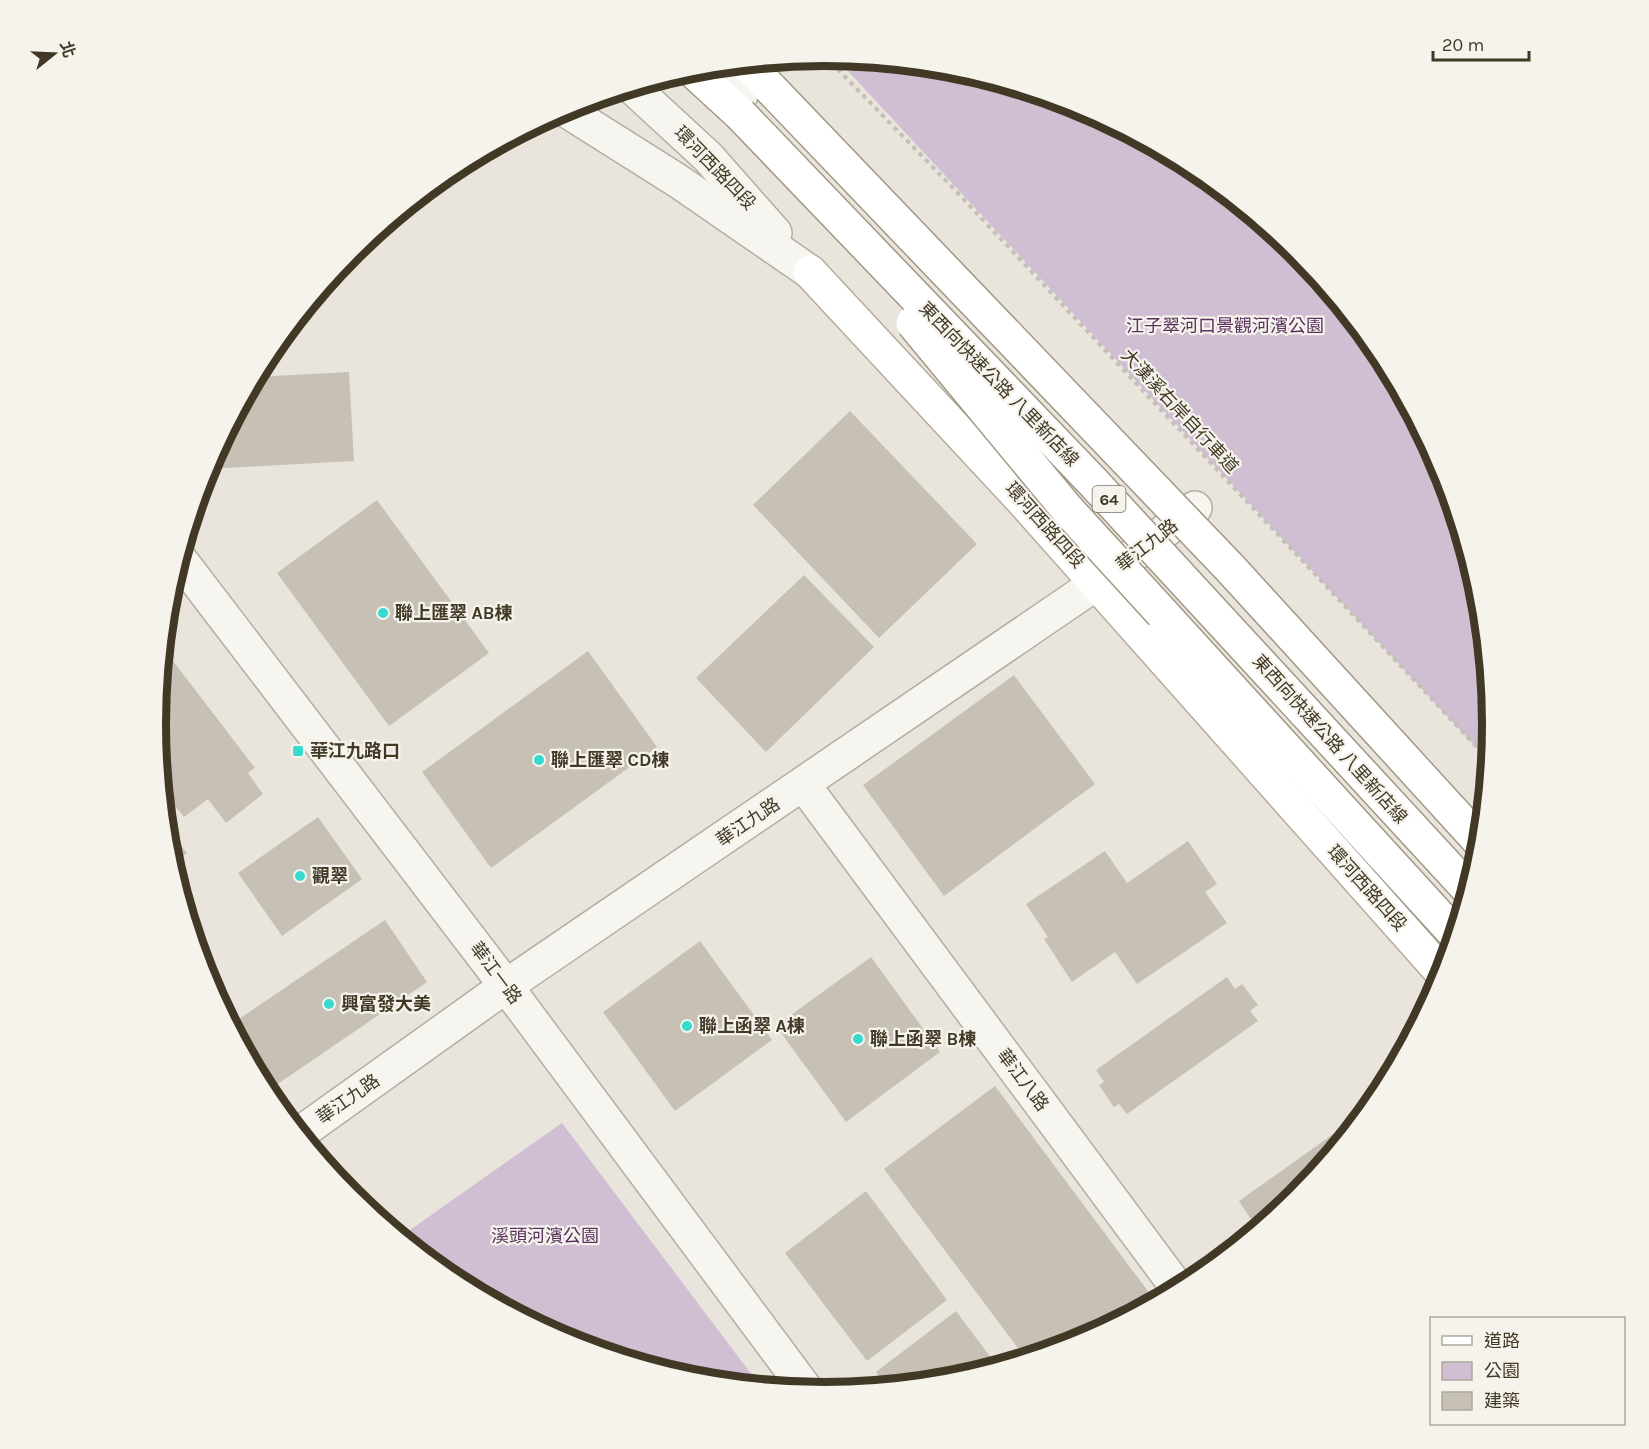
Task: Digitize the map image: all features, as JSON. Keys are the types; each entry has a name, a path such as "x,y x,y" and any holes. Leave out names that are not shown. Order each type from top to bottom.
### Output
{"main road":[{"name":"64","path":"753,70 1230,568 1473,834"},
{"name":"東西向快速公路 八里新店線","path":"703,78 740,104 1463,884"},
{"path":"740,104 1157,537 1465,876"},
{"path":"740,104 1067,509 1450,929"},
{"name":"環河西路四段","path":"810,272 1097,583 1437,967"}],"street":[{"path":"766,69 1195,508 1475,820"},
{"path":"724,74 740,104"},
{"path":"714,76 740,104"},
{"name":"環河西路四段","path":"638,93 708,157 810,272"},
{"path":"574,116 678,181 810,272"},
{"name":"華江九路","path":"305,1129 506,986 1097,583 1195,508"},
{"name":"華江一路","path":"185,566 506,986 801,1382"},
{"name":"華江八路","path":"803,784 1173,1283"}],"path":[{"name":"大漢溪右岸自行車道","path":"835,66 1482,753"},
{"path":"1479,749 1482,746"}],"green space":[{"name":"江子翠河口景觀河濱公園","path":"844,66 910,72 995,88 1076,116 1116,134 1154,154 1225,202 1259,229 1320,290 1372,359 1395,395 1433,473 1448,513 1461,554 1477,639 1482,681 1482,754"},
{"name":"溪頭河濱公園","path":"562,1123 755,1379 654,1361 573,1333 495,1295 406,1233"}],"building":[{"path":"349,372 354,461 218,468 234,433 266,376"},
{"path":"850,411 977,544 879,638 753,505"},
{"name":"聯上匯翠 AB棟","path":"377,500 489,653 389,726 277,573"},
{"path":"804,575 874,647 766,752 696,678"},
{"name":"聯上匯翠 CD棟","path":"588,651 657,747 491,868 422,772"},
{"path":"170,657 255,768 248,773 263,794 226,823 208,799 184,817 171,801 167,768 166,724"},
{"path":"1014,675 1095,784 944,896 863,785"},
{"name":"觀翠","path":"318,817 362,879 282,936 238,873"},
{"path":"177,840 187,853 180,858"},
{"path":"1188,841 1217,884 1205,892 1227,923 1137,984 1115,952 1072,982 1044,939 1048,937 1026,904 1105,851 1127,883"},
{"name":"興富發大美","path":"385,920 427,982 275,1086 236,1021"},
{"name":"聯上函翠 A棟","path":"700,941 772,1040 675,1111 603,1012"},
{"name":"聯上函翠 B棟","path":"871,957 940,1052 846,1122 776,1026"},
{"path":"1227,977 1235,989 1242,984 1258,1005 1250,1011 1258,1021 1127,1114 1119,1104 1114,1107 1099,1085 1104,1082 1096,1070"},
{"path":"995,1086 1152,1296 1076,1333 1021,1353 884,1169"},
{"path":"1348,1123 1320,1159 1254,1224 1239,1201"},
{"path":"866,1191 947,1300 867,1361 785,1253"},
{"path":"956,1311 994,1361 882,1380 876,1372"}],"place":[{"name":"聯上匯翠 AB棟","path":"383,613"},
{"name":"華江九路口","path":"298,751"},
{"name":"聯上匯翠 CD棟","path":"539,760"},
{"name":"觀翠","path":"300,876"},
{"name":"興富發大美","path":"329,1004"},
{"name":"聯上函翠 A棟","path":"687,1026"},
{"name":"聯上函翠 B棟","path":"858,1039"}]}
